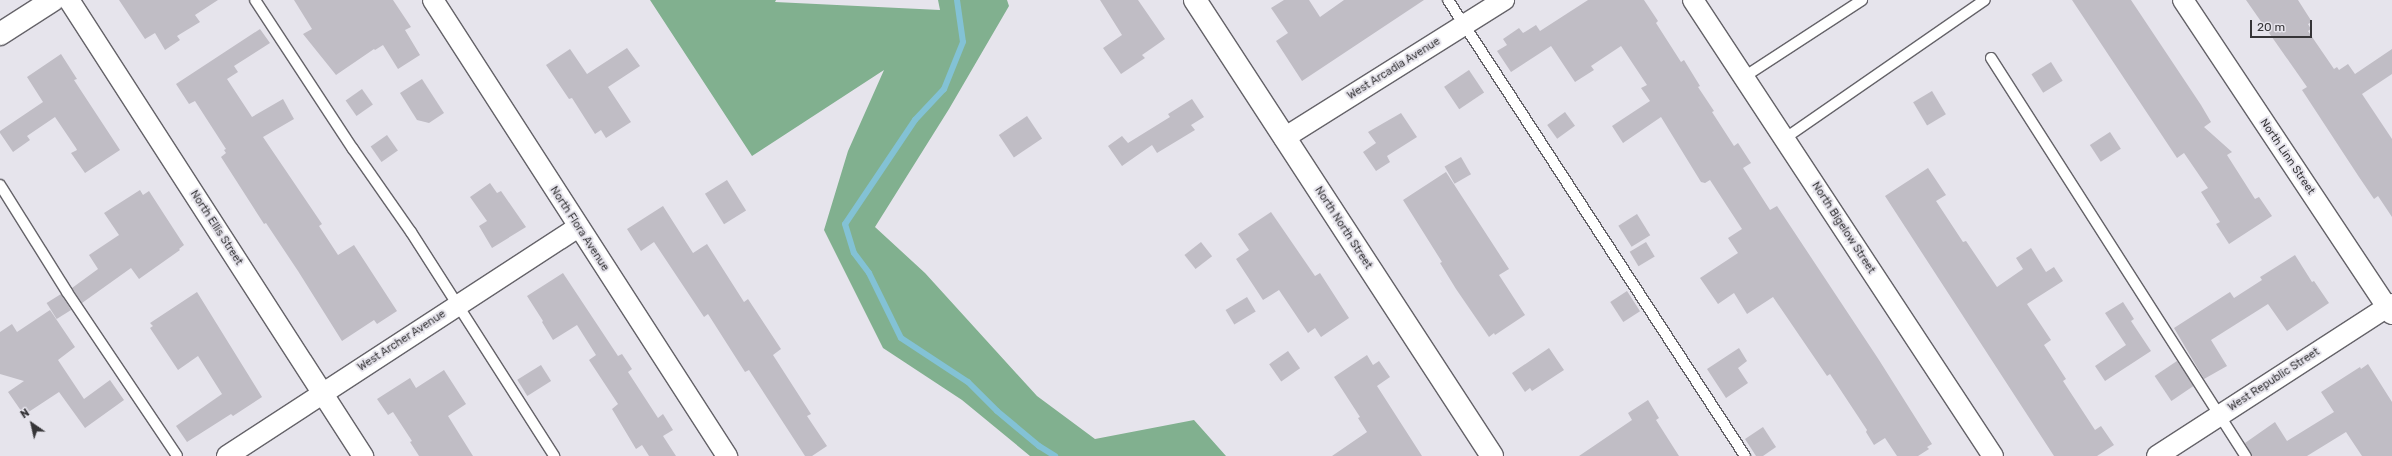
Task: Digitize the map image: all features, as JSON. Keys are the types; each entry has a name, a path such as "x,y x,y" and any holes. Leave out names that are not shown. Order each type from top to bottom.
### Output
{"street":[{"path":"0,34 53,0"},
{"name":"North Ellis Street","path":"69,0 363,456"},
{"name":"North Flora Avenue","path":"433,0 727,456"},
{"name":"North North Street","path":"1195,0 1492,456"},
{"name":"West Arcadia Avenue","path":"1284,138 1504,0"},
{"name":"North Bigelow Street","path":"1693,0 1993,456"},
{"name":"North Linn Street","path":"2182,0 2391,308"},
{"name":"West Archer Avenue","path":"227,456 578,227"},
{"name":"West Republic Street","path":"2157,456 2391,308"}],"lane":[{"path":"256,0 353,149 411,232 554,456"},
{"path":"1448,0 1745,456"},
{"path":"1744,78 1862,0"},
{"path":"1784,139 1985,0"},
{"path":"1991,58 2246,456"},
{"path":"0,185 72,298 177,456"}],"green space":[{"path":"650,0 776,0 775,2 940,10 938,0 1007,0 1009,6 949,109 875,227 925,273 1037,396 1095,439 1194,420 1226,456 1030,456 962,400 883,348 824,230 848,151 884,70 752,156"}],"building":[{"path":"119,0 218,0 195,15 200,22 177,36 180,40 165,50 155,33 145,39"},
{"path":"294,0 393,0 411,27 405,30 420,55 398,69 383,45 375,50 374,49 336,75 303,34 312,29"},
{"path":"1100,0 1138,0 1165,39 1142,55 1145,58 1121,74 1103,48 1122,35"},
{"path":"1284,0 1309,0 1320,17 1344,0 1424,0 1302,81 1276,41 1288,33 1271,8"},
{"path":"1588,0 1644,0 1658,21 1656,23 1681,62 1684,60 1700,86 1698,87 1714,111 1712,112 1734,146 1738,143 1751,163 1743,168 1770,210 1777,206 1879,360 1932,444 1927,447 1929,449 1918,456 1897,456 1885,438 1874,445 1866,432 1867,430 1830,374 1827,376 1773,297 1747,314 1734,293 1718,304 1700,278 1738,253 1728,238 1742,229 1710,180 1705,183 1701,182 1661,117 1623,143 1612,126 1650,101 1641,88 1647,85 1621,46 1591,66 1594,70 1575,82 1551,46 1511,72 1497,51 1507,45 1503,39 1519,28 1523,33 1536,25 1540,31"},
{"path":"2072,0 2131,0 2211,122 2204,127 2232,152 2227,155 2255,199 2259,197 2272,216 2229,244 2216,224 2220,222 2201,192 2208,188 2184,153 2177,158"},
{"path":"2246,0 2298,0 2312,22 2308,24 2311,29 2308,31 2334,69 2337,67 2339,70 2348,64 2355,74 2392,49 2392,74 2362,94 2392,139 2392,217 2378,196 2374,199 2359,177 2302,90 2307,87"},
{"path":"260,29 270,43 234,66 238,72 227,79 252,117 283,99 294,119 263,137 322,224 319,226 338,255 354,245 397,311 377,324 374,320 342,341 298,271 266,223 264,224 221,157 226,153 224,150 226,149 195,101 189,104 176,84"},
{"path":"627,48 640,66 608,87 631,122 606,138 601,130 595,134 572,98 569,99 546,65 570,49 587,74"},
{"path":"61,54 77,79 74,80 120,150 85,173 71,153 77,150 76,148 55,117 27,136 30,140 13,152 0,133 0,131 43,102 27,77"},
{"path":"2051,62 2063,81 2043,93 2031,74"},
{"path":"1469,70 1484,92 1459,109 1444,87"},
{"path":"422,79 444,113 429,123 417,120 400,93"},
{"path":"362,89 373,105 357,116 346,100"},
{"path":"1932,91 1946,114 1927,125 1913,102"},
{"path":"1192,99 1204,117 1191,125 1195,130 1157,153 1152,145 1122,166 1108,146 1122,136 1128,143 1170,117 1168,114"},
{"path":"1565,112 1575,126 1557,139 1547,125"},
{"path":"1401,113 1417,137 1387,156 1390,162 1376,171 1363,152 1376,143 1368,132"},
{"path":"1027,116 1042,138 1014,157 999,135"},
{"path":"2110,132 2121,149 2101,162 2090,145"},
{"path":"387,135 398,151 382,162 371,146"},
{"path":"1461,157 1471,174 1455,184 1445,166"},
{"path":"1928,168 1946,195 1936,201 1963,242 1966,241 1997,287 2023,269 2016,258 2031,248 2046,272 2054,267 2063,281 2027,304 2051,340 2044,345 2066,379 2063,381 2095,430 2101,426 2114,445 2097,456 2054,456 1885,196"},
{"path":"1446,172 1509,269 1499,275 1525,315 1495,335 1494,333 1489,337 1456,289 1440,263 1442,262 1403,200"},
{"path":"727,180 746,211 724,224 705,194"},
{"path":"490,183 497,193 501,191 526,227 492,248 479,226 487,221 470,197"},
{"path":"140,190 143,195 149,191 184,245 179,249 180,250 139,279 131,268 82,303 72,288 98,269 89,255 119,235 104,213"},
{"path":"663,206 693,253 707,244 744,302 748,299 781,349 773,355 811,414 807,416 827,446 812,456 805,456 749,370 745,372 708,314 704,317 654,242 641,251 627,229"},
{"path":"1271,212 1315,276 1320,273 1349,318 1321,337 1315,328 1308,333 1279,290 1263,300 1236,259 1249,250 1238,234"},
{"path":"1637,214 1650,235 1632,247 1618,226"},
{"path":"1201,242 1212,256 1196,269 1184,255"},
{"path":"1646,242 1655,257 1638,266 1630,252"},
{"path":"2295,255 2312,282 2314,281 2329,303 2287,331 2268,304 2211,340 2227,366 2204,379 2174,328 2230,292 2234,298 2262,280 2260,277"},
{"path":"563,273 618,356 622,354 632,369 628,372 658,418 663,414 673,430 663,436 676,456 649,456 642,445 636,449 612,409 618,404 589,360 596,355 577,325 553,340 527,296"},
{"path":"1627,291 1640,311 1623,322 1610,302"},
{"path":"197,292 262,397 233,416 231,414 187,442 176,426 222,394 198,356 178,370 150,328 153,326 150,323"},
{"path":"61,294 71,310 57,319 47,303"},
{"path":"1247,297 1256,312 1234,324 1226,310"},
{"path":"2123,302 2134,319 2131,321 2151,351 2105,381 2095,366 2126,345 2105,313"},
{"path":"50,310 75,347 58,360 84,399 110,380 124,400 85,428 59,392 24,415 8,392 24,381 0,374 0,332 12,324 17,332"},
{"path":"1549,348 1564,370 1532,391 1530,388 1525,392 1512,373"},
{"path":"1739,348 1747,361 1738,368 1748,383 1726,398 1707,369"},
{"path":"1288,351 1300,368 1281,381 1269,364"},
{"path":"1367,355 1373,365 1379,361 1390,377 1377,386 1422,456 1332,456 1367,432 1358,418 1360,417 1334,377"},
{"path":"2177,361 2194,386 2171,401 2155,376"},
{"path":"2368,364 2392,402 2392,456 2362,456 2346,432 2307,456 2252,456 2245,443 2275,422 2287,441 2334,412 2321,392 2360,367 2361,369"},
{"path":"541,365 551,381 527,396 517,380"},
{"path":"444,370 466,404 448,416 473,456 419,456 410,442 412,441 393,412 388,415 377,399 410,378 416,388"},
{"path":"1648,400 1659,418 1656,420 1679,456 1579,456 1632,420 1628,413"},
{"path":"1763,427 1776,447 1763,456 1756,456 1745,439"}],"waterway":[{"path":"957,0 963,42 944,89 915,120 845,224 854,253 869,273 901,338 968,382 997,411 1039,446 1055,456"}]}
